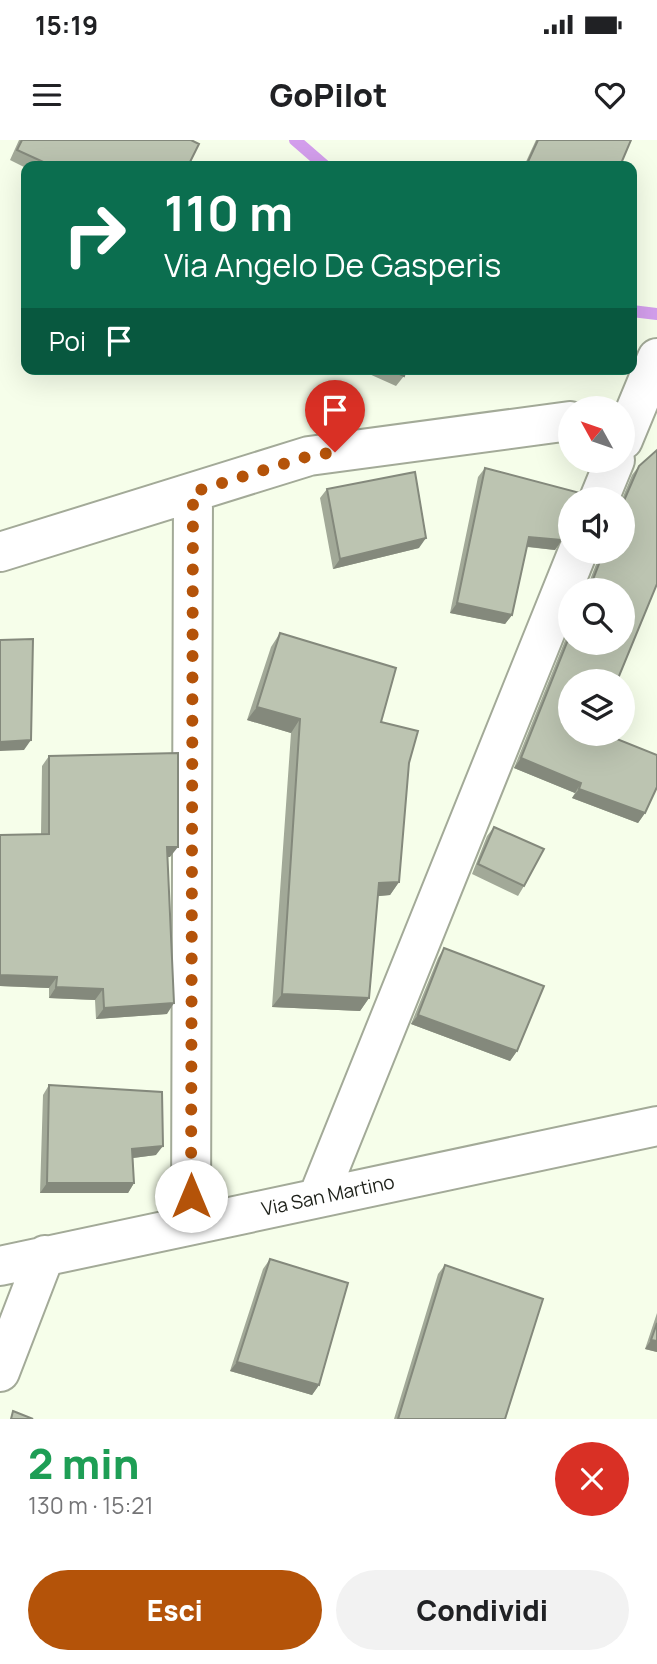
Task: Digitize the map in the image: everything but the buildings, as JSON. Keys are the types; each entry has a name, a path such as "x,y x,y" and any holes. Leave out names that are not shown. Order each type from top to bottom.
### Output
{"street":[{"path":"635,417 657,358"},
{"path":"0,552 309,456 558,423"},
{"path":"191,1223 193,492"},
{"path":"318,1197 573,564"},
{"name":"Via San Martino","path":"0,1266 191,1223 657,1126"},
{"path":"0,1371 45,1255"}],"waterway":[{"path":"295,140 319,161"},
{"path":"637,312 657,314"}],"route":[{"path":"191,1196 193,492 309,456 335,452"}]}
